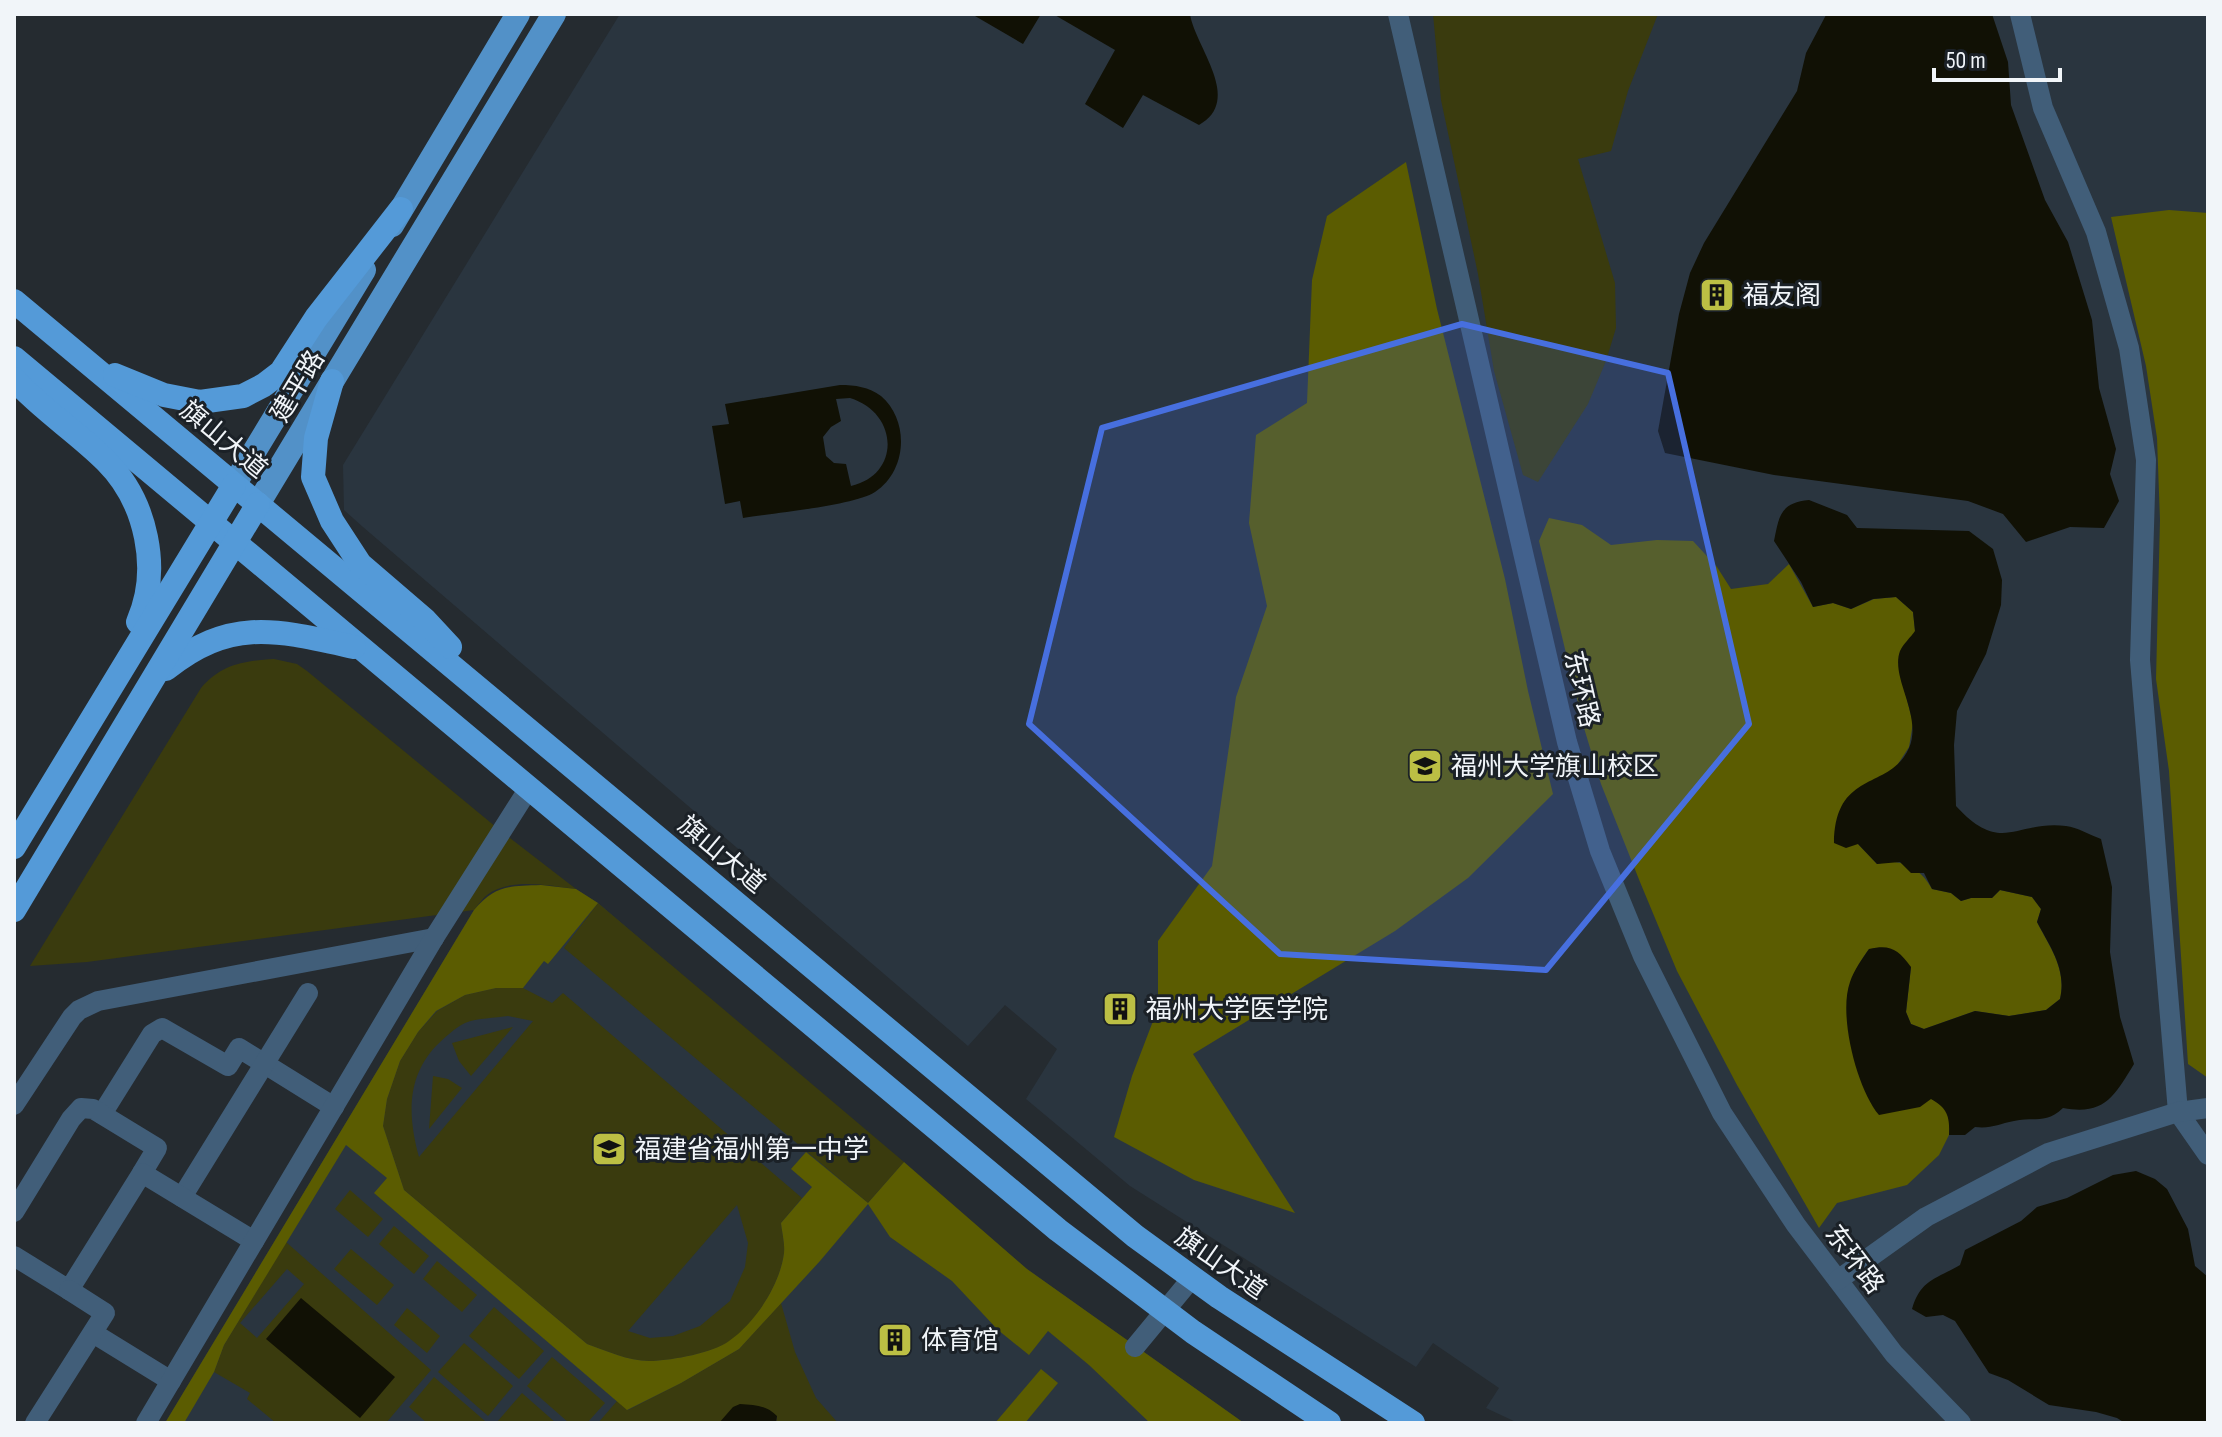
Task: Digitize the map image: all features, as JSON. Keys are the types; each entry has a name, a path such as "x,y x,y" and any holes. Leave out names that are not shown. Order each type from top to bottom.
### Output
{"highway":[{"path":"95,367 182,400 220,400 252,392 281,372 316,318 401,209"},
{"name":"旗山大道","path":"14,301 1094,1201 1192,1278 1347,1383 1413,1423"},
{"path":"14,358 1058,1230 1237,1363 1329,1423"},
{"path":"14,379 31,398 108,462 139,512 148,548 150,581 144,610 114,679"},
{"path":"332,381 316,438 313,477 332,521 360,564 424,619 514,717"},
{"name":"建平路","path":"14,847 234,485"},
{"name":"建平路","path":"14,910 258,504"},
{"path":"152,681 190,650 215,638 241,632 289,634 359,648"}],"main road":[{"name":"建平路","path":"234,485 518,14"},
{"name":"建平路","path":"258,504 554,14"}],"street":[{"name":"东环路","path":"1398,14 1567,742 1600,851 1643,956 1722,1113 1796,1225 1894,1354 1961,1423"},
{"path":"2020,14 2043,108 2096,232 2129,348 2146,460 2140,660 2178,1112 2208,1155"},
{"path":"146,1423 434,938 529,788"},
{"path":"14,1105 72,1017 98,1001 434,938"},
{"path":"182,1197 308,993"},
{"path":"102,1114 152,1034 162,1028 228,1066 239,1048 334,1107"},
{"path":"14,1212 76,1113 87,1107 157,1148 69,1290"},
{"path":"1838,1280 1926,1217 2048,1153 2178,1112 2208,1108"},
{"path":"142,1173 254,1241"},
{"path":"14,1256 105,1313 35,1423"},
{"path":"1135,1347 1192,1278"},
{"path":"93,1333 171,1381"}],"highlighted area":[{"path":"1462,324 1668,373 1749,724 1546,970 1280,954 1029,724 1102,428"}],"shaded area":[{"name":"福州大学旗山校区","path":"620,14 2208,14 2208,1423 1518,1423 1486,1408 1499,1388 1433,1343 1416,1367 1130,1186 1026,1099 1057,1049 1005,1005 968,1046 363,527 344,510 343,465"},
{"path":"976,14 1041,14 1023,44"},
{"path":"1053,14 1190,14 1217,88 1217,102 1212,114 1199,125 1143,95 1123,128 1085,104 1115,50"},
{"path":"1433,14 1658,14 1628,91 1611,151 1578,159 1615,283 1616,328 1588,404 1538,482 1523,475 1494,371 1478,274 1441,100"},
{"path":"1992,14 2008,62 2011,105 2045,200 2068,242 2092,320 2099,388 2116,449 2110,474 2119,501 2104,528 2070,527 2026,542 2003,514 1968,501 1774,475 1665,453 1658,431 1679,314 1690,273 1704,243 1797,91 1806,53 1826,15"},
{"path":"1406,162 1437,309 1505,579 1553,794 1468,878 1395,931 1193,1054 1295,1213 1194,1180 1114,1137 1132,1076 1158,1008 1158,941 1212,866 1236,697 1267,606 1249,523 1256,435 1307,403 1312,280 1327,216"},
{"path":"2169,210 2208,213 2208,1078 2188,1064 2169,771 2156,679 2160,520 2157,438 2146,366 2111,217"},
{"path":"840,385 867,389 881,396 897,419 901,446 899,459 886,483 864,497 743,518 740,501 725,504 712,426 729,424 725,404","holes":["850,398 878,417 885,430 888,444 886,457 879,470 867,480 851,486 846,464 834,463 826,456 823,437 841,421 836,399"]},
{"path":"1809,500 1847,515 1857,528 1969,531 1993,549 2002,580 2001,605 1986,654 1957,711 1954,745 1956,806 1972,821 1998,833 2049,825 2079,829 2101,839 2112,887 2110,952 2120,1017 2134,1064 2114,1094 2099,1106 2077,1110 2063,1108 2045,1118 1975,1127 1965,1135 1949,1135 1946,1113 1931,1099 1920,1107 1879,1115 1871,1103 1857,1070 1846,1013 1850,982 1869,949 1893,949 1911,967 1906,1012 1911,1024 1924,1029 1975,1011 2009,1016 2046,1010 2060,999 2061,978 2056,959 2037,922 2041,909 2032,897 2000,890 1992,898 1961,901 1951,893 1932,889 1924,873 1911,873 1900,862 1877,864 1858,844 1846,848 1834,843 1843,803 1853,792 1889,771 1909,748 1912,723 1898,662 1901,648 1915,631 1913,612 1896,597 1873,599 1851,609 1833,603 1813,607 1774,541 1782,512 1792,504"},
{"path":"1549,518 1582,525 1611,545 1657,540 1693,541 1717,567 1731,589 1768,584 1789,564 1813,607 1833,603 1851,609 1874,599 1896,597 1913,612 1915,631 1901,677 1913,723 1909,747 1858,844 1877,864 1894,862 1909,866 1922,875 1932,889 1951,893 1961,901 1992,898 2000,890 2032,897 2041,909 2037,922 2056,959 2062,988 2060,999 2046,1010 2009,1016 1975,1011 1924,1029 1911,1024 1906,1012 1911,967 1869,949 1864,956 1851,981 1847,1004 1930,1098 1945,1107 1950,1119 1949,1135 1939,1155 1907,1185 1837,1203 1819,1228 1737,1085 1677,971 1601,784 1584,728 1539,541"},
{"path":"274,659 297,664 307,671 576,889 518,884 496,889 474,910 87,962 30,966 201,688 234,665"},
{"path":"541,885 576,889 598,903 548,964 544,961 523,988 496,988 465,995 436,1011 400,1061 387,1099 383,1126 404,1190 587,1344 627,1358 652,1361 692,1355 729,1341 757,1314 777,1278 784,1253 781,1223 812,1187 791,1169 806,1152 868,1203 904,1162 1027,1269 1244,1423 1150,1423 1048,1331 1029,1355 998,1330 952,1281 890,1237 868,1204 739,1349 627,1410 374,1193 387,1178 346,1145 224,1345 214,1372 184,1423 165,1423 474,910 489,896 504,888"},
{"name":"福建省福州第一中学","path":"576,889 598,903 1027,1269 1244,1423 165,1423 474,910"},
{"path":"598,903 904,1162 868,1203 564,948"},
{"path":"496,988 523,988 552,1003 563,993 802,1198 781,1223 784,1253 772,1290 748,1324 730,1341 703,1352 652,1361 627,1358 587,1344 404,1190 383,1126 387,1099 400,1061 418,1032 437,1011 465,995","holes":["508,1016 533,1021 419,1157 413,1127 412,1098 426,1058 442,1040 465,1023","737,1205 748,1243 745,1267 730,1301 700,1326 673,1336 650,1338 628,1331"]},
{"path":"513,1027 471,1076 459,1061 452,1043"},
{"path":"433,1076 448,1079 462,1088 429,1129"},
{"path":"2136,1171 2155,1179 2167,1189 2188,1229 2195,1266 2208,1277 2208,1423 2125,1423 2096,1412 2049,1405 2008,1380 1989,1373 1955,1321 1943,1315 1926,1317 1912,1309 1924,1286 1960,1265 1965,1250 2021,1221 2037,1207 2067,1198 2113,1175"},
{"path":"350,1190 383,1219 368,1237 335,1209"},
{"path":"394,1226 429,1256 414,1274 379,1244"},
{"path":"286,1242 431,1370 386,1423 276,1423 247,1399 250,1393 214,1372 224,1345","holes":["287,1269 304,1284 257,1338 240,1323"]},
{"path":"351,1249 394,1285 377,1305 334,1269"},
{"path":"437,1261 477,1295 462,1312 423,1279"},
{"path":"301,1298 395,1377 360,1418 266,1339"},
{"path":"781,1303 795,1352 816,1398 838,1423 776,1423 777,1416 726,1417 719,1423 598,1423 617,1401 628,1410 739,1349"},
{"path":"494,1307 544,1351 519,1379 469,1336"},
{"path":"407,1308 440,1336 427,1353 394,1325"},
{"path":"464,1343 513,1386 488,1416 438,1372"},
{"path":"552,1357 605,1403 587,1423 569,1423 527,1386"},
{"path":"1041,1369 1058,1383 1025,1423 995,1423"},
{"path":"434,1377 485,1421 427,1423 409,1407"},
{"path":"522,1393 556,1423 497,1422"},
{"path":"740,1404 769,1410 777,1416 776,1423 719,1423 733,1407"}],"place":[{"name":"福友阁","path":"1717,295"},
{"name":"福州大学旗山校区","path":"1425,766"},
{"name":"福州大学医学院","path":"1120,1009"},
{"name":"福建省福州第一中学","path":"609,1149"},
{"name":"体育馆","path":"895,1340"}]}
